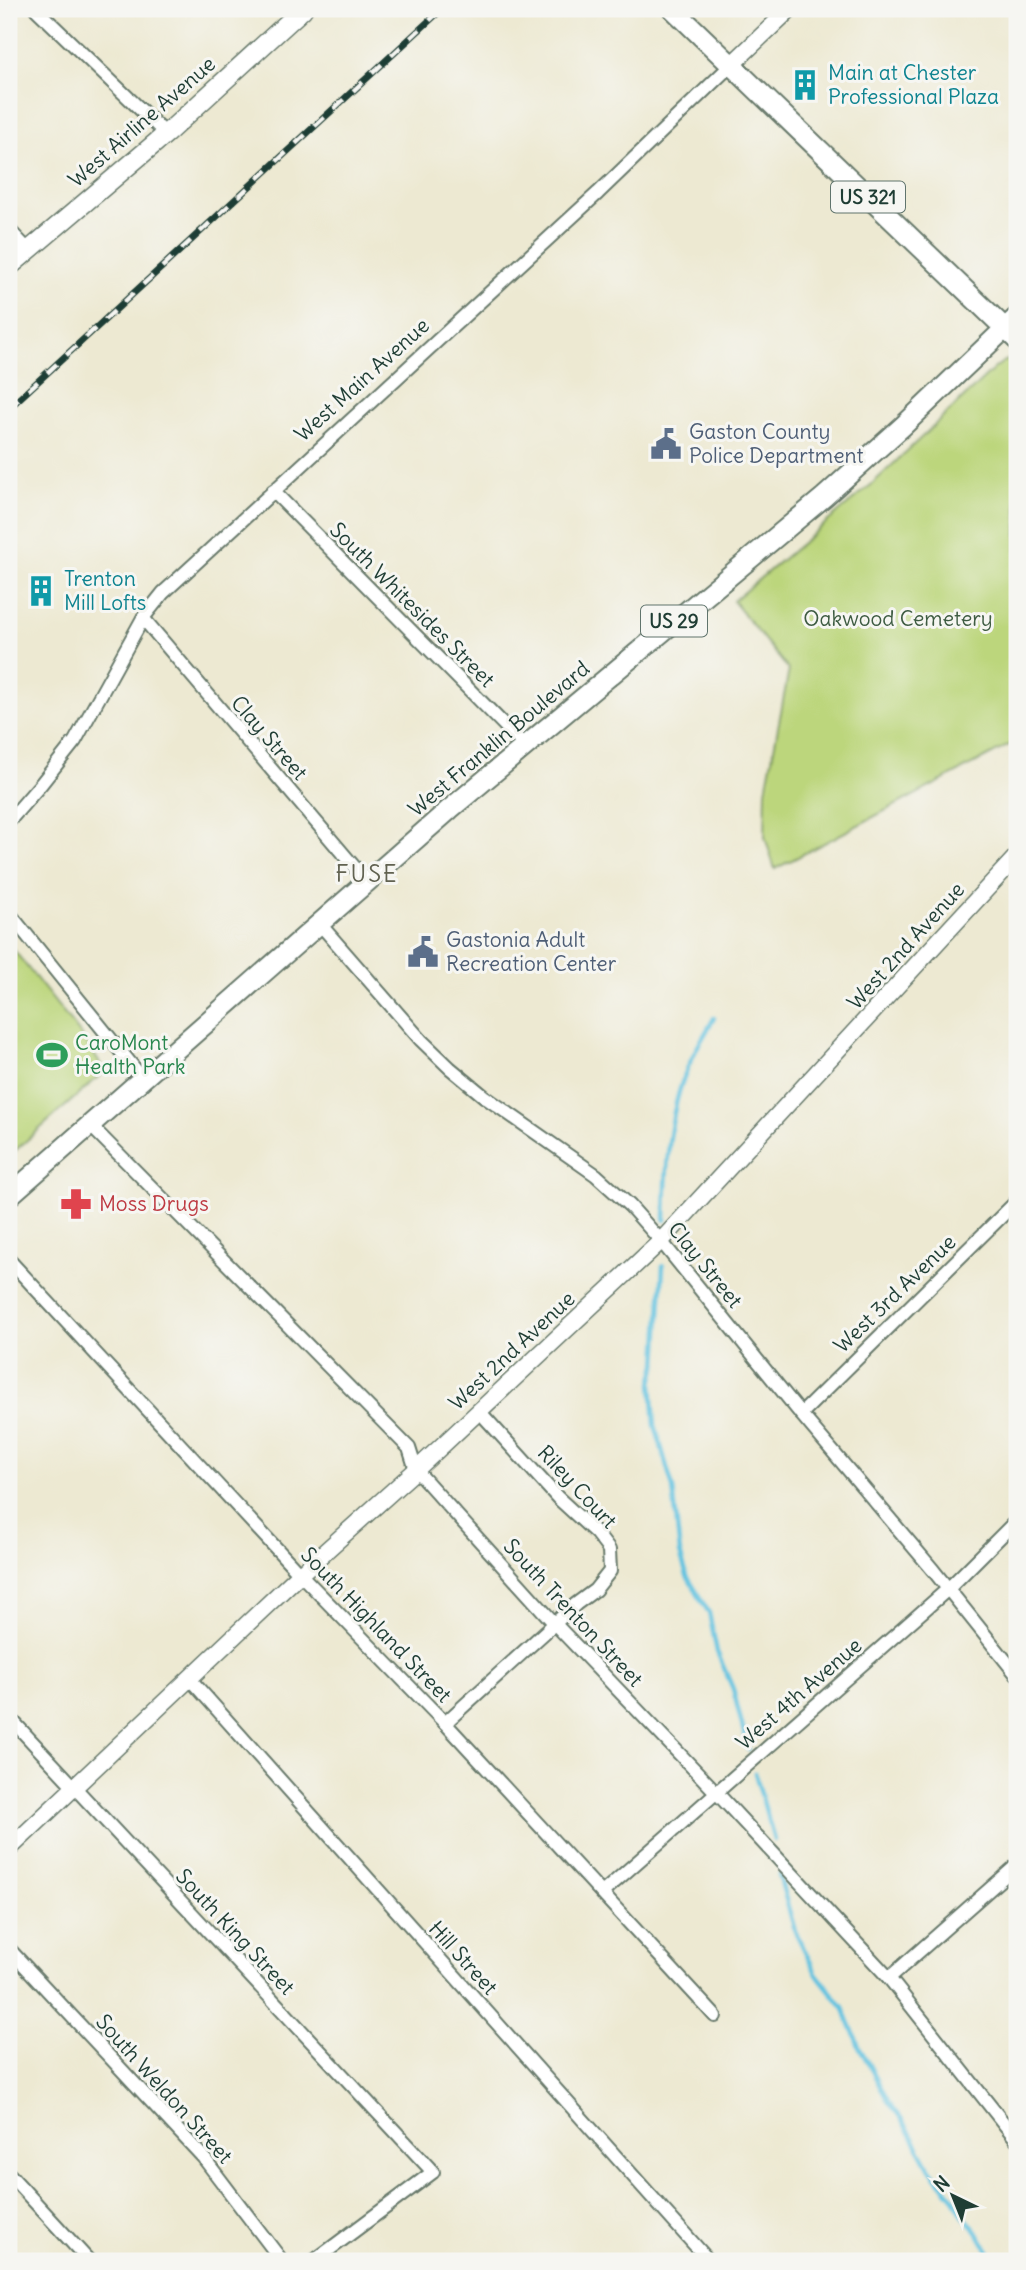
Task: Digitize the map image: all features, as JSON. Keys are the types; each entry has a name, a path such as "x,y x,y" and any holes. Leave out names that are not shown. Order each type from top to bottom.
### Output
{"main road":[{"name":"West Airline Avenue","path":"9,267 166,134 303,9"},
{"name":"US 321","path":"673,9 730,66 1013,328"},
{"name":"West Franklin Boulevard","path":"9,1196 525,746 824,497 1013,328"}],"street":[{"path":"37,9 166,134"},
{"name":"West Main Avenue","path":"9,821 75,741 143,618 163,593 598,193 790,9"},
{"path":"9,230 29,251"},
{"name":"South Whitesides Street","path":"272,491 525,746"},
{"name":"Clay Street","path":"143,618 367,882"},
{"name":"West 2nd Avenue","path":"9,1849 300,1574 662,1241 1017,856"},
{"path":"9,913 143,1079"},
{"name":"Clay Street","path":"320,923 421,1040 450,1068 485,1097 596,1175 630,1206 662,1241 1017,1675"},
{"name":"South Trenton Street","path":"90,1125 409,1448 416,1470 555,1624 889,1978 1017,2140"},
{"name":"West 3rd Avenue","path":"801,1414 1017,1201"},
{"name":"South Highland Street","path":"9,1260 715,2016"},
{"name":"Riley Court","path":"479,1411 558,1498 596,1533 609,1550 610,1572 595,1590 555,1624"},
{"name":"West 4th Avenue","path":"602,1893 948,1589 1017,1520"},
{"path":"444,1723 555,1624"},
{"name":"Hill Street","path":"190,1679 709,2261"},
{"name":"South King Street","path":"9,1717 433,2172 314,2261"},
{"path":"889,1978 1017,1865"},
{"name":"South Weldon Street","path":"9,1949 203,2157 282,2261"},
{"path":"9,2174 89,2261"}],"green space":[{"name":"Oakwood Cemetery","path":"1013,358 1017,359 1017,741 775,869 765,837 766,790 789,670 733,601 871,485 996,367"},
{"path":"9,944 84,1039 105,1071 9,1156"}],"waterway":[{"path":"665,1220 673,1115 693,1056 714,1018"},
{"path":"663,1266 657,1364 652,1383 655,1425 673,1488 680,1553 687,1576 709,1613 717,1652 733,1689 748,1749"},
{"path":"755,1773 774,1840"},
{"path":"779,1875 795,1931 816,1973 843,2007 859,2046 888,2101 904,2122 930,2169 953,2197 963,2216 974,2227 994,2261"}],"railway":[{"path":"9,408 442,9"}],"place":[{"name":"Main at Chester Professional Plaza","path":"805,85"},
{"name":"Gaston County Police Department","path":"666,444"},
{"name":"Trenton Mill Lofts","path":"41,591"},
{"name":"Gastonia Adult Recreation Center","path":"423,952"},
{"name":"CaroMont Health Park","path":"52,1055"},
{"name":"Moss Drugs","path":"76,1204"}],"district":[{"name":"FUSE","path":"367,874"}]}
